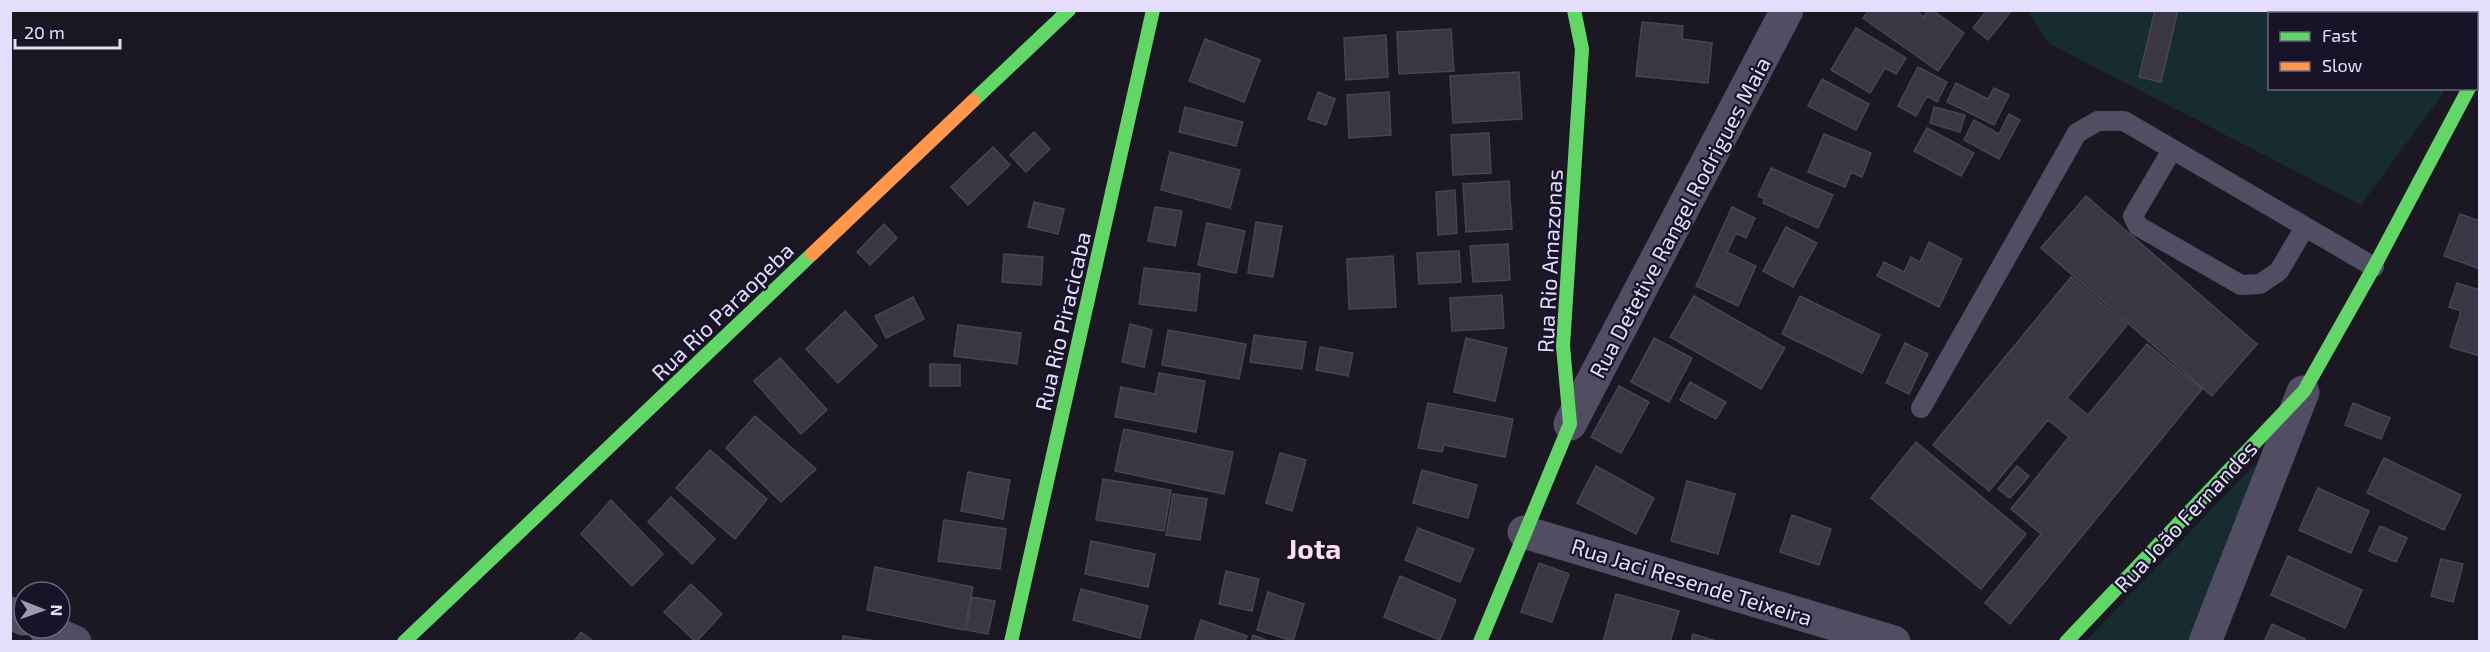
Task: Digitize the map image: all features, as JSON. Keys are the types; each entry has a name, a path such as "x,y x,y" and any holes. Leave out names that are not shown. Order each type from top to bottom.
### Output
{"street":[{"name":"Rua Rio Paraopeba","path":"404,642 1069,10"},
{"name":"Rua Rio Piracicaba","path":"1011,642 1153,10"},
{"name":"Rua Rio Amazonas","path":"1480,642 1570,424 1563,346 1582,49 1574,10"},
{"name":"Rua Detetive Rangel Rodrigues Maia","path":"1570,424 1787,10"},
{"name":"Rua João Fernandes","path":"2205,642 2304,391 2374,267 2468,90"},
{"name":"Rua João Fernandes","path":"2066,642 2304,391"},
{"name":"Rua Jaci Resende Teixeira","path":"1524,532 1894,642"}],"lane":[{"path":"1921,408 2077,133 2098,121 2124,121 2374,267"},
{"path":"2172,150 2133,216 2138,226 2148,232 2241,285 2250,285 2260,284 2279,271 2305,227"}],"green space":[{"path":"2028,11 2479,11 2478,45 2478,12 2268,12 2268,90 2445,90 2361,205 2048,43"},
{"path":"2257,465 2205,641 2085,642 2253,466"}],"building":[{"path":"1869,10 1915,10 1924,17 1928,10 1932,10 1964,33 1938,71 1863,18"},
{"path":"1987,10 2012,10 1988,40 1973,28"},
{"path":"2155,10 2178,10 2161,82 2139,77"},
{"path":"2369,10 2403,10 2402,12 2368,12"},
{"path":"1642,22 1683,26 1682,39 1712,43 1708,83 1636,76"},
{"path":"1856,28 1906,58 1896,74 1885,68 1870,93 1831,70"},
{"path":"1451,29 1454,71 1399,74 1397,32"},
{"path":"1386,35 1388,77 1346,80 1344,38"},
{"path":"1205,39 1260,60 1244,102 1189,81"},
{"path":"1918,67 1947,82 1937,102 1927,96 1916,116 1898,106"},
{"path":"1519,72 1522,119 1453,123 1450,76"},
{"path":"1822,79 1869,104 1856,130 1808,106"},
{"path":"1956,83 1988,99 1994,88 2009,95 1994,125 1947,102"},
{"path":"1318,92 1335,99 1326,125 1308,119"},
{"path":"1389,92 1391,135 1349,138 1347,95"},
{"path":"1185,107 1243,122 1236,146 1179,132"},
{"path":"1934,107 1965,115 1960,132 1930,123"},
{"path":"2009,114 2020,120 1999,159 1964,140 1974,120 1999,134"},
{"path":"1927,128 1974,153 1961,176 1914,151"},
{"path":"1034,132 1050,149 1026,172 1010,155"},
{"path":"1489,133 1491,173 1453,175 1451,135"},
{"path":"1824,134 1871,153 1862,177 1851,172 1845,187 1808,172"},
{"path":"993,147 1010,165 968,205 951,187"},
{"path":"1170,152 1240,170 1230,208 1161,190"},
{"path":"1771,168 1833,195 1818,228 1763,203 1765,199 1758,196"},
{"path":"1509,181 1512,229 1466,232 1463,184"},
{"path":"1455,190 1457,233 1438,235 1436,192"},
{"path":"2086,196 2257,344 2212,396 2041,248"},
{"path":"1034,202 1064,209 1058,234 1028,227"},
{"path":"1155,207 1182,211 1175,246 1148,241"},
{"path":"1732,207 1755,218 1746,238 1736,233 1727,252 1756,266 1738,306 1696,286"},
{"path":"2460,214 2480,221 2480,269 2444,256"},
{"path":"1256,222 1282,226 1273,277 1248,273"},
{"path":"1207,223 1245,231 1236,273 1198,265"},
{"path":"884,224 897,238 870,265 857,252"},
{"path":"1786,227 1817,243 1793,287 1763,271"},
{"path":"1929,242 1962,259 1939,307 1877,276 1884,262 1904,272 1911,257 1920,262"},
{"path":"1508,244 1510,280 1473,282 1470,246"},
{"path":"1459,251 1461,282 1419,284 1417,253"},
{"path":"1004,254 1043,257 1041,285 1002,282"},
{"path":"1393,256 1396,307 1349,309 1347,259"},
{"path":"1144,268 1200,274 1196,311 1139,304"},
{"path":"2071,277 2127,325 2067,398 2088,415 2147,344 2202,389 2010,624 1985,603 2041,534 2011,509 2069,437 2048,420 1989,491 1933,445"},
{"path":"2457,283 2480,290 2480,356 2450,347 2461,311 2449,307"},
{"path":"1502,295 1504,328 1452,331 1450,298"},
{"path":"1694,296 1785,348 1761,389 1670,337"},
{"path":"1800,296 1880,335 1862,373 1782,334"},
{"path":"913,297 924,319 886,338 875,316"},
{"path":"845,311 877,346 838,383 806,349"},
{"path":"1130,324 1152,330 1144,367 1122,362"},
{"path":"958,325 1021,333 1017,364 954,356"},
{"path":"1168,330 1246,344 1239,379 1162,365"},
{"path":"1254,335 1306,342 1302,369 1250,362"},
{"path":"1466,338 1507,348 1495,401 1454,392"},
{"path":"1654,338 1692,358 1669,402 1631,382"},
{"path":"1905,343 1928,354 1909,394 1886,383"},
{"path":"1320,347 1353,353 1348,376 1316,370"},
{"path":"780,358 827,410 801,434 754,381"},
{"path":"930,364 960,365 960,386 930,386"},
{"path":"1159,373 1205,381 1196,432 1115,417 1121,387 1155,394"},
{"path":"1690,382 1726,402 1716,419 1680,400"},
{"path":"1619,386 1649,402 1621,453 1591,437"},
{"path":"1428,403 1513,419 1505,457 1444,445 1442,452 1418,448"},
{"path":"2353,403 2390,418 2381,439 2345,425"},
{"path":"755,416 816,469 781,502 726,448"},
{"path":"1124,429 1233,452 1224,494 1115,471"},
{"path":"1916,442 2026,534 1981,589 1871,498"},
{"path":"710,450 767,499 735,539 676,488"},
{"path":"1280,453 1306,460 1292,511 1266,503"},
{"path":"2384,458 2461,495 2444,530 2367,493"},
{"path":"1596,466 1654,498 1636,534 1577,503"},
{"path":"2017,466 2029,476 2010,498 1998,489"},
{"path":"1422,470 1477,485 1468,518 1413,503"},
{"path":"968,472 1010,480 1003,519 961,511"},
{"path":"1103,479 1171,490 1164,531 1096,520"},
{"path":"1687,481 1735,494 1718,554 1671,541"},
{"path":"2318,488 2369,511 2351,553 2299,530"},
{"path":"1173,494 1207,499 1200,540 1166,535"},
{"path":"671,497 715,539 692,564 648,522"},
{"path":"611,500 663,554 632,586 581,534"},
{"path":"1792,515 1831,529 1819,565 1780,552"},
{"path":"944,520 1006,529 1000,569 938,561"},
{"path":"2380,526 2407,538 2396,562 2369,551"},
{"path":"1418,528 1474,549 1460,582 1405,560"},
{"path":"1091,541 1155,554 1148,587 1085,574"},
{"path":"2288,556 2362,590 2345,628 2271,595"},
{"path":"2441,559 2463,564 2453,602 2431,596"},
{"path":"1539,563 1569,574 1552,622 1521,612"},
{"path":"875,567 973,587 964,630 867,610"},
{"path":"1226,571 1259,579 1252,611 1219,604"},
{"path":"1400,576 1456,600 1440,640 1384,617"},
{"path":"691,584 722,614 696,642 664,612"},
{"path":"1081,589 1148,606 1140,638 1073,620"},
{"path":"1268,592 1304,604 1293,641 1257,630"},
{"path":"1616,594 1679,611 1670,642 1603,642"},
{"path":"972,597 995,601 988,634 966,630"},
{"path":"1201,620 1247,636 1244,642 1194,642"},
{"path":"2272,624 2305,639 2304,642 2264,642"},
{"path":"581,632 594,642 574,642"},
{"path":"1693,634 1719,642 1691,642"},
{"path":"1253,635 1272,642 1251,642"},
{"path":"843,636 882,642 843,642"}],"traffic: fast":[{"path":"973,101 1069,10"},
{"path":"1011,642 1153,10"},
{"path":"1480,642 1570,424 1563,346 1582,49 1574,10"},
{"path":"2066,642 2304,391 2374,267 2468,90"},
{"path":"404,642 812,254"}],"traffic: slow":[{"path":"812,254 973,101"}],"district":[{"name":"Jota","path":"1314,548"}]}
